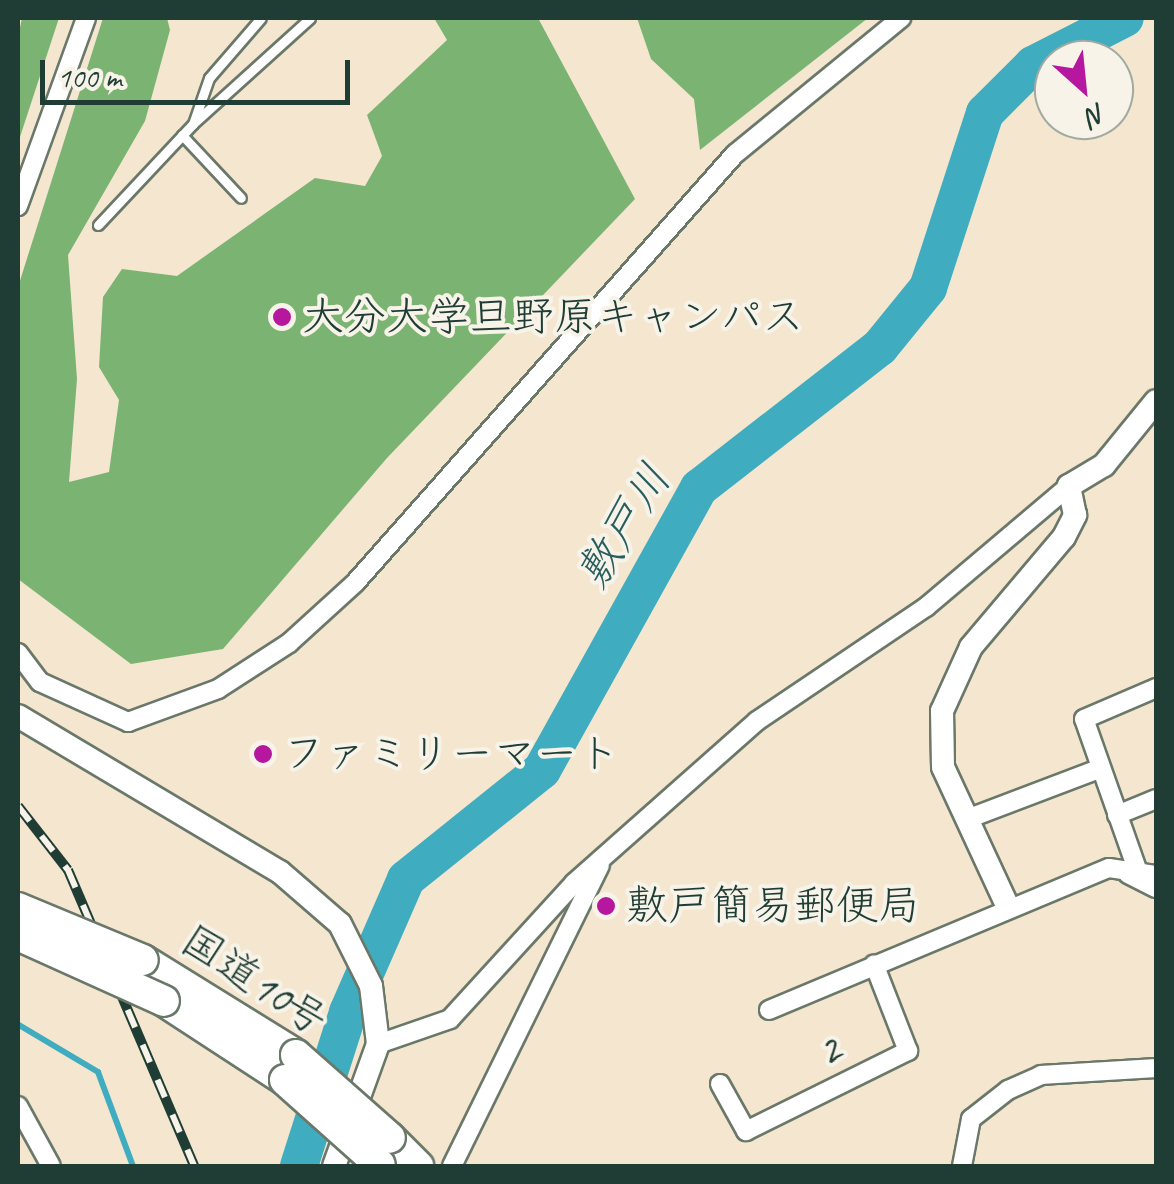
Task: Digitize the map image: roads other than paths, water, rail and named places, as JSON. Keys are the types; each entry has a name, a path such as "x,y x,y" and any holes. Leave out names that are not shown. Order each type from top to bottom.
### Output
{"highway":[{"name":"国道10号","path":"18,908 143,960 290,1068 384,1156 418,1166"},
{"name":"国道10号","path":"18,935 164,1001 290,1068"}],"street":[{"path":"18,206 86,18"},
{"path":"18,653 40,682 128,722 218,689 289,643 355,583 735,154 901,18"},
{"path":"378,1044 450,1020 607,851 774,708 926,607 1069,486 1104,465 1156,401"},
{"path":"1008,905 943,766 942,711 971,647 1064,537 1075,515 1069,486"},
{"path":"1156,688 1084,719 1140,872 1156,888"},
{"path":"18,716 280,872 328,910 360,959 373,994 378,1044 334,1166"},
{"path":"967,818 1100,768"},
{"path":"1117,815 1156,798"},
{"path":"452,1166 607,851"},
{"path":"769,1010 1008,905 1140,872"},
{"name":"2","path":"720,1084 746,1131 908,1051 874,964"},
{"path":"962,1166 971,1118 1008,1090 1040,1076 1156,1068"},
{"path":"18,1106 51,1166"}],"lane":[{"path":"193,124 208,78 262,18"},
{"path":"98,225 193,124 310,18"},
{"path":"182,135 241,198"}],"waterway":[{"name":"敷戸川","path":"299,1166 348,1012 406,879 542,770 699,488 880,347 928,288 985,113 1033,65 1125,18"},
{"path":"19,1025 98,1072 133,1166"}],"railway":[{"path":"18,806 68,870 194,1166"}],"place":[{"name":"大分大学旦野原キャンパス","path":"282,317"},
{"name":"ファミリーマート","path":"263,754"},
{"name":"敷戸簡易郵便局","path":"606,906"}]}
